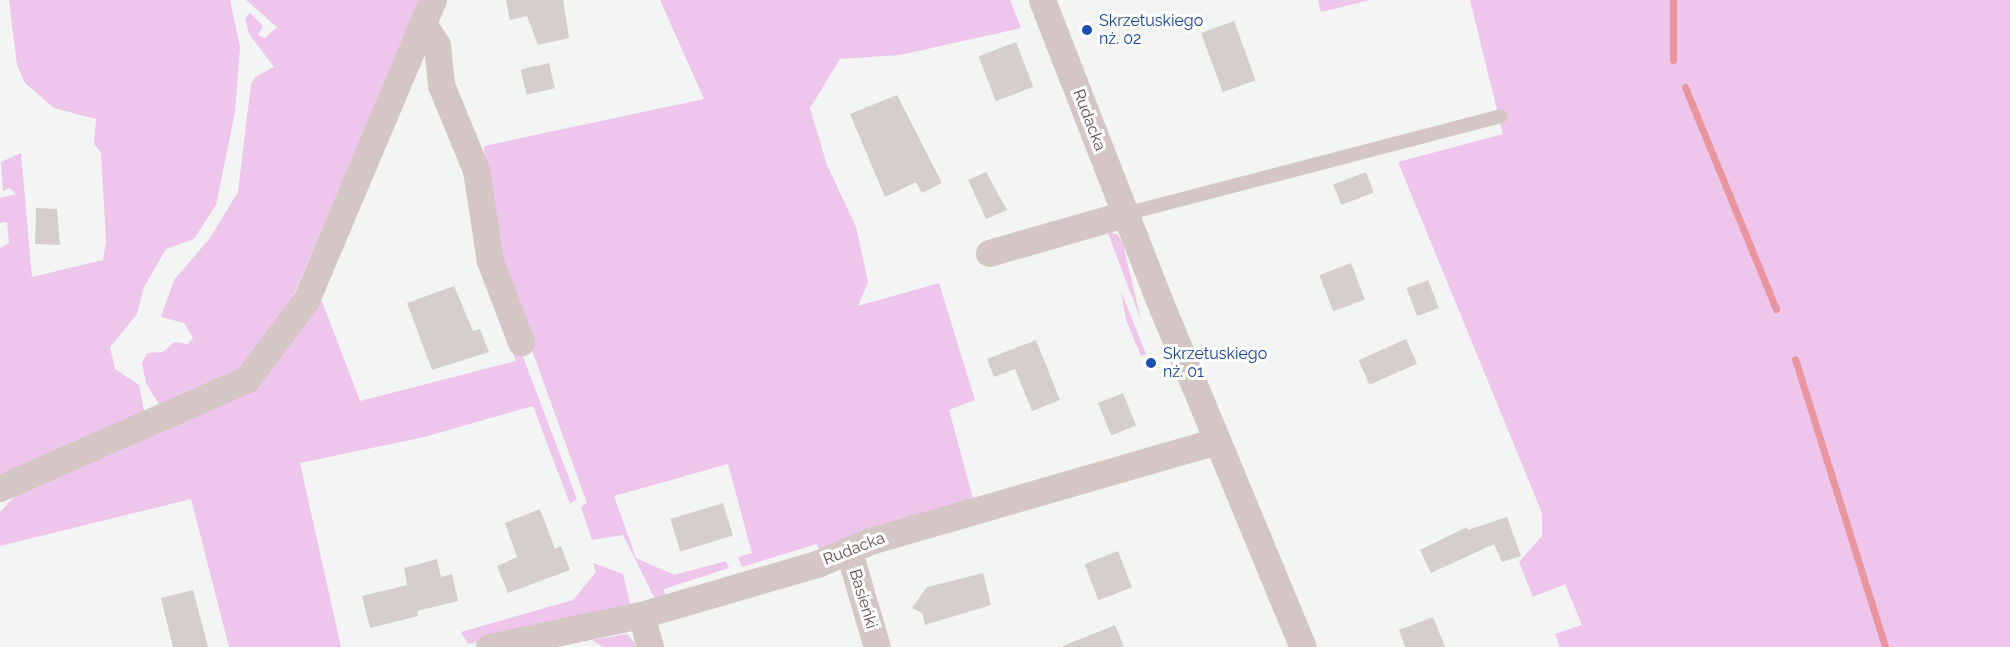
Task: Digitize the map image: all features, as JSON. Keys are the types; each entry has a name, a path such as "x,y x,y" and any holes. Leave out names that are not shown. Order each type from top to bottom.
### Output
{"street":[{"path":"0,488 247,379 306,300 433,0"},
{"name":"Rudacka","path":"1042,0 1216,441 1303,647"},
{"path":"419,32 430,34 437,45 441,85 476,170 490,261 521,342"},
{"path":"989,253 1125,214"},
{"name":"Rudacka","path":"489,647 641,615 849,552 870,541 1216,441"},
{"name":"Basieńki","path":"849,552 877,647"},
{"path":"641,615 650,647"}],"lane":[{"path":"1125,214 1500,116"}],"shaded area":[{"path":"9,0 230,0 240,47 235,112 216,205 194,239 166,249 144,287 137,314 110,347 115,369 139,385 144,411 0,483 0,248 9,243 7,222 0,223 0,198 16,194 10,188 3,191 1,162 21,153 32,277 103,260 106,241 101,153 94,144 96,119 54,108 25,83 17,65"},
{"path":"246,0 421,0 281,324 239,369 160,406 146,383 142,363 147,353 163,352 174,342 188,344 193,338 184,323 161,317 174,280 210,238 238,192 251,84 255,77 274,67 249,34 245,19 250,13 263,26 258,35 265,38 277,27"},
{"path":"660,0 1010,0 1021,28 900,55 840,59 810,108 827,165 856,227 868,282 858,306 939,283 975,400 949,410 974,502 820,551 817,544 742,567 738,557 752,553 728,464 614,496 636,558 674,575 726,561 729,568 664,589 665,597 655,599 623,535 592,540 581,507 587,503 492,239 484,146 704,99"},
{"path":"1318,0 1370,0 1321,12"},
{"path":"1470,0 2010,0 2010,647 1560,647 1555,634 1582,625 1565,584 1533,597 1519,562 1542,536 1542,513 1398,162 1503,134"},
{"path":"1107,231 1118,235 1123,244 1141,320"},
{"path":"318,291 360,401 516,361 511,348 520,349 577,499 570,504 533,406 424,437 300,463 341,647 229,647 191,499 0,546 0,512 15,496 48,476 139,442 243,388"},
{"path":"1121,291 1146,354 1141,356 1126,320"},
{"path":"593,563 623,574 631,607 468,644 461,632 573,600 596,572"},
{"path":"627,634 638,647 603,647 592,640"}],"building":[{"path":"506,0 563,0 569,38 538,45 527,16 510,20"},
{"path":"1234,21 1256,80 1223,92 1201,33"},
{"path":"1016,42 1033,87 996,101 979,56"},
{"path":"549,63 555,88 527,95 521,70"},
{"path":"897,95 942,183 922,193 916,182 885,197 850,114"},
{"path":"986,172 1007,210 986,219 968,180"},
{"path":"1366,172 1374,193 1341,205 1333,185"},
{"path":"36,208 57,209 60,245 35,244"},
{"path":"1351,263 1365,299 1333,312 1319,275"},
{"path":"1428,280 1439,308 1417,316 1407,288"},
{"path":"454,286 473,331 480,329 489,352 432,370 407,303"},
{"path":"1406,339 1417,364 1369,385 1358,360"},
{"path":"1036,340 1060,400 1032,411 1015,369 994,377 987,359"},
{"path":"1123,393 1136,425 1111,436 1098,403"},
{"path":"723,503 733,536 680,552 670,519"},
{"path":"540,509 555,549 561,546 570,570 508,593 497,566 517,557 505,523"},
{"path":"1507,517 1521,556 1502,562 1494,544 1431,573 1420,550 1467,527 1468,530"},
{"path":"1118,551 1132,587 1098,600 1084,564"},
{"path":"437,559 441,577 452,574 458,601 417,611 418,616 370,628 362,596 407,585 404,568"},
{"path":"983,573 991,605 925,625 922,613 912,608 927,587"},
{"path":"193,590 208,647 173,647 161,598"},
{"path":"1433,617 1445,647 1405,647 1399,630"},
{"path":"1115,625 1124,647 1063,647 1063,646"}],"waterway":[{"path":"1673,0 1673,60"},
{"path":"1685,87 1776,309"},
{"path":"1795,359 1885,647"}],"place":[{"name":"Skrzetuskiego nż. 02","path":"1087,30"},
{"name":"Skrzetuskiego nż. 01","path":"1151,363"}]}
